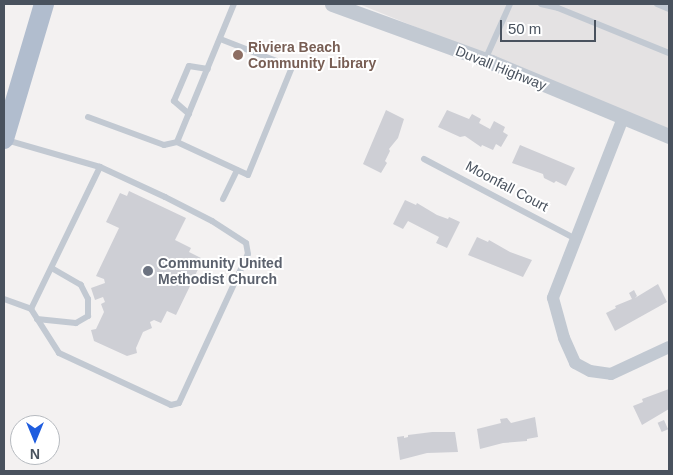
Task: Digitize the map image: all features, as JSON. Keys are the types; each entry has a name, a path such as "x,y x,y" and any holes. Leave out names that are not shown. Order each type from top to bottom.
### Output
{"main road":[{"path":"4,139 45,5"}],"street":[{"name":"Duvall Highway","path":"332,4 485,60 669,136"},
{"path":"623,118 553,298 564,338 575,363 590,371 611,374 669,347"}],"lane":[{"path":"177,142 234,4"},
{"path":"485,60 510,4"},
{"path":"541,4 558,8 669,53"},
{"path":"656,4 669,9"},
{"path":"88,116 164,145 177,142 248,175 292,67 220,39"},
{"path":"188,114 174,101 188,66 208,69"},
{"path":"4,139 100,167 212,221 246,243 248,254 179,403 170,405 59,353 32,309 4,299"},
{"name":"Moonfall Court","path":"424,159 576,239"},
{"path":"32,309 100,167"},
{"path":"223,199 237,170"},
{"path":"37,318 76,323 88,316 88,299 81,285 51,268"}],"shaded area":[{"path":"359,4 669,4 669,130"}],"building":[{"path":"386,110 404,119 398,138 389,149 390,151 385,161 387,163 381,173 363,164"},
{"path":"447,110 469,119 472,114 481,119 479,123 490,129 494,121 505,127 503,132 508,135 501,147 496,144 493,150 482,145 481,147 465,136 460,137 438,127"},
{"path":"520,145 575,168 566,186 544,178 543,174 512,163"},
{"name":"Community United Methodist Church","path":"129,191 186,218 175,240 191,248 189,252 203,259 176,315 167,311 161,323 154,320 150,322 152,328 143,332 136,348 137,353 127,356 94,341 91,330 96,329 104,312 101,304 105,302 103,297 95,300 91,288 105,283 104,279 96,276 119,228 106,222 120,193 127,196"},
{"path":"405,200 416,205 417,203 437,215 448,219 449,217 460,222 447,248 436,243 439,237 408,221 403,229 393,224"},
{"path":"477,237 488,242 489,240 510,252 532,260 523,277 468,255"},
{"path":"658,284 667,302 615,331 606,313 616,308 615,306 632,299 629,293 634,290 637,296 635,298"},
{"path":"669,389 669,409 642,425 633,406 643,402 642,399"},
{"path":"535,417 538,437 527,439 527,441 503,443 480,449 477,429 501,423 500,419 507,418 511,423"},
{"path":"664,420 668,429 662,432 658,423"},
{"path":"455,432 458,452 427,453 400,460 397,437 404,436 404,438 408,437 408,435"}],"place":[{"name":"Riviera Beach Community Library","path":"238,55"},
{"name":"Community United Methodist Church","path":"148,271"}]}
